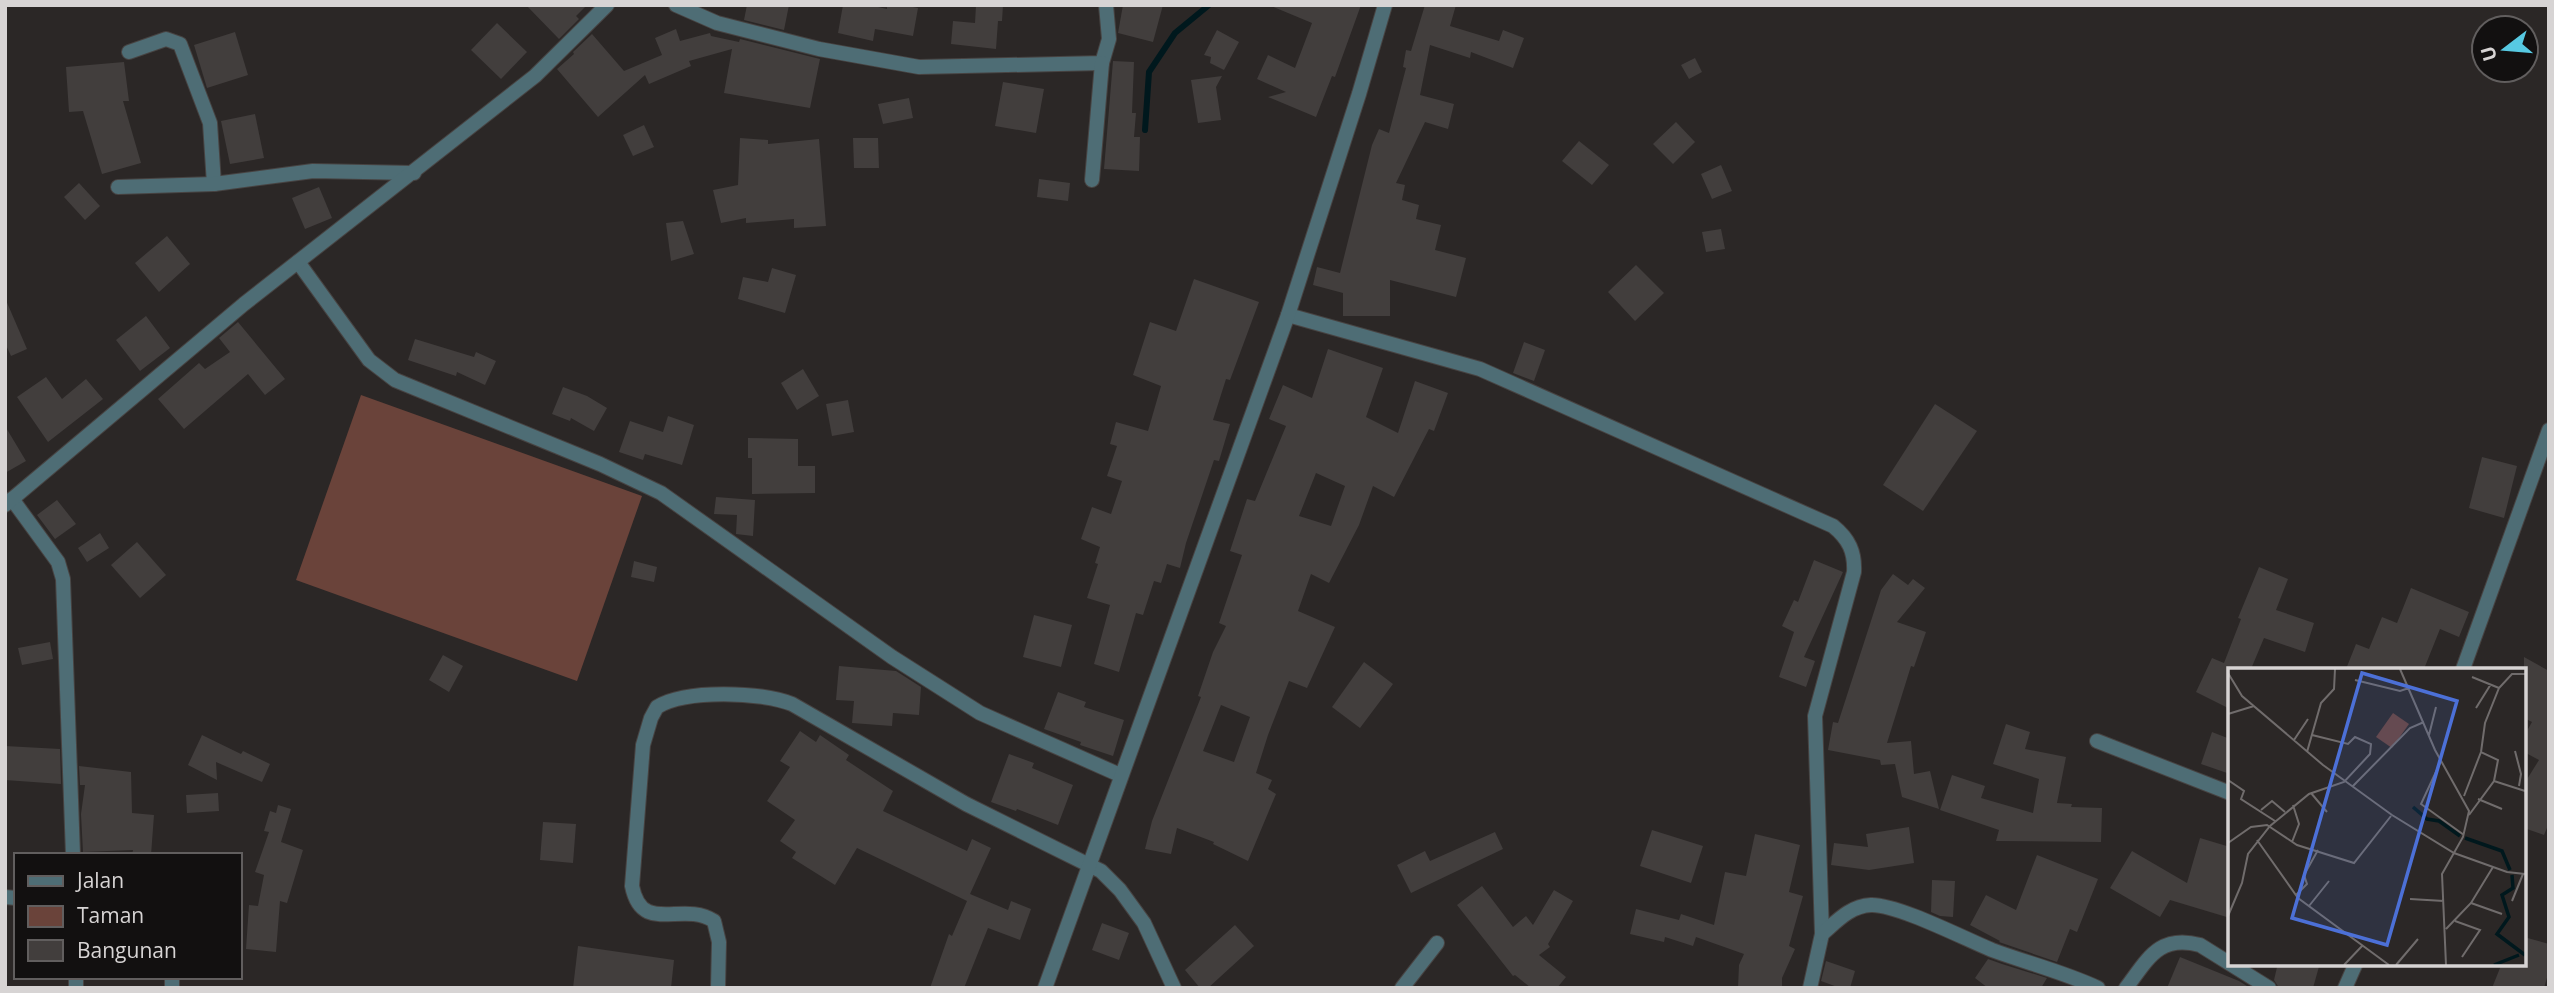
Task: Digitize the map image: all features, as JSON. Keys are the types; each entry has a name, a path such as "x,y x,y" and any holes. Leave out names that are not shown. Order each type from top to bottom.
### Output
{"street":[{"path":"73,853 63,579 58,562 9,502 224,320 535,76 607,5"},
{"path":"676,5 717,23 827,51 919,67 1102,63"},
{"path":"1091,180 1102,63 1109,39 1106,5"},
{"path":"1045,988 1288,315 1385,5"},
{"path":"129,52 166,39 180,44 210,123 215,184"},
{"path":"118,187 215,184 313,171 414,173"},
{"path":"298,262 369,360 395,380 600,464 661,493 892,657 980,713 1120,775"},
{"path":"1288,315 1480,369 1833,526 1842,534 1850,545 1854,572 1815,716 1822,934 1810,988"},
{"path":"2463,668 2549,430"},
{"path":"718,988 719,942 714,921 698,913 651,914 638,905 632,886 646,731 657,707 676,698 761,695 792,704 966,804 1101,870 1120,890 1144,923 1174,988"},
{"path":"2098,741 2228,792"},
{"path":"1822,934 1856,907 1882,905 2098,988"},
{"path":"2126,988 2154,952 2162,946 2188,942 2200,945 2228,962"},
{"path":"1402,988 1437,943"},
{"path":"2232,965 2269,988"},
{"path":"2345,988 2355,965"}],"green space":[{"path":"361,395 642,496 577,681 296,580"}],"building":[{"path":"526,5 587,5 576,16 579,19 559,39"},
{"path":"747,5 789,5 784,30 744,20"},
{"path":"843,5 869,5 887,9 887,5 903,5 918,8 913,36 875,29 873,41 838,33"},
{"path":"976,5 1003,5 1002,21 998,21 996,49 951,44 953,21 975,23"},
{"path":"1123,5 1163,5 1153,42 1118,33"},
{"path":"1269,5 1361,5 1335,77 1332,76 1316,117 1268,97 1286,92 1257,79 1268,55 1295,68 1312,23"},
{"path":"1425,5 1456,5 1450,26 1499,41 1503,30 1524,38 1513,68 1471,52 1470,58 1430,45 1420,95 1454,104 1448,129 1425,122 1396,183 1405,185 1402,200 1419,205 1416,219 1441,225 1435,250 1466,258 1456,297 1390,280 1390,316 1343,316 1343,293 1313,285 1317,267 1340,273 1372,145 1379,129 1389,133 1406,68 1403,67 1406,50 1411,51"},
{"path":"497,23 527,52 501,79 471,50"},
{"path":"676,29 680,41 710,33 711,36 739,42 740,39 820,59 810,108 724,93 732,49 689,61 691,66 649,84 645,75 598,117 557,69 592,34 624,71 662,55 655,38"},
{"path":"1217,30 1239,42 1224,70 1210,63 1211,57 1204,55"},
{"path":"235,32 248,75 207,88 194,45"},
{"path":"1695,58 1702,72 1689,79 1681,65"},
{"path":"1113,61 1134,62 1132,113 1136,113 1134,137 1140,137 1139,171 1104,169"},
{"path":"124,62 129,101 123,101 141,163 102,174 83,111 69,112 66,67"},
{"path":"1222,76 1216,87 1221,120 1198,123 1191,80"},
{"path":"1003,82 1044,89 1036,133 995,126"},
{"path":"909,98 913,118 883,124 878,104"},
{"path":"255,114 264,158 230,164 221,121"},
{"path":"1676,122 1695,142 1673,164 1653,144"},
{"path":"644,125 654,147 633,156 623,135"},
{"path":"740,138 768,140 768,144 819,139 826,226 794,228 794,219 746,223 746,218 721,223 713,190 738,185"},
{"path":"853,138 878,138 879,168 854,168"},
{"path":"1579,141 1609,165 1592,185 1562,161"},
{"path":"1721,165 1732,191 1712,199 1701,174"},
{"path":"1039,179 1070,183 1068,201 1037,197"},
{"path":"79,183 100,206 85,220 64,197"},
{"path":"319,187 332,218 305,229 292,198"},
{"path":"683,221 694,254 671,261 666,223"},
{"path":"1721,229 1725,249 1706,252 1702,232"},
{"path":"167,236 190,264 159,292 135,263"},
{"path":"1636,265 1664,293 1635,321 1608,292"},
{"path":"772,268 796,275 785,313 738,299 743,277 768,282"},
{"path":"1194,279 1259,302 1230,380 1226,379 1213,420 1230,424 1219,461 1214,460 1180,568 1167,564 1161,583 1154,581 1143,615 1136,613 1119,672 1094,664 1110,605 1087,598 1098,564 1095,563 1100,547 1081,539 1092,507 1111,514 1122,481 1107,476 1117,446 1110,444 1116,422 1148,431 1161,386 1133,375 1150,322 1176,331"},
{"path":"5,298 27,349 11,356 5,343"},
{"path":"146,316 170,348 140,371 116,340"},
{"path":"238,322 285,379 265,395 248,374 184,429 158,399 199,363 205,369 230,352 219,338"},
{"path":"415,339 474,357 476,352 496,361 485,385 457,372 456,376 408,360"},
{"path":"1524,342 1545,350 1534,381 1513,373"},
{"path":"1328,349 1383,368 1366,417 1398,433 1415,381 1448,393 1434,431 1429,429 1394,497 1373,486 1359,525 1329,583 1311,574 1298,611 1335,627 1307,688 1289,681 1268,735 1256,773 1272,780 1268,789 1276,794 1248,861 1213,844 1214,842 1177,828 1171,854 1145,849 1152,821 1201,697 1198,696 1213,652 1226,626 1219,623 1242,555 1230,551 1247,499 1255,501 1286,426 1269,419 1283,385 1312,398","holes":["1316,473 1345,486 1331,526 1299,516","1221,705 1250,717 1234,762 1203,751"]},
{"path":"803,369 819,396 797,410 781,383"},
{"path":"46,377 62,399 86,379 103,399 48,442 17,397"},
{"path":"563,387 587,396 607,408 594,431 571,418 570,421 552,414"},
{"path":"848,400 854,432 832,436 826,404"},
{"path":"1935,404 1977,431 1923,511 1883,485"},
{"path":"668,416 694,425 682,465 645,454 643,460 619,452 630,421 663,432"},
{"path":"5,426 26,461 5,473"},
{"path":"748,438 798,439 798,466 815,466 815,493 752,494 752,458 748,458"},
{"path":"2482,457 2517,466 2504,518 2469,508"},
{"path":"716,497 755,500 753,536 736,534 737,515 714,514"},
{"path":"57,500 76,524 55,539 37,515"},
{"path":"100,533 109,548 87,562 78,548"},
{"path":"137,542 166,575 140,598 111,565"},
{"path":"1814,560 1843,572 1804,657 1815,661 1806,687 1779,677 1794,632 1782,626 1794,600 1798,602"},
{"path":"634,561 657,567 654,582 631,577"},
{"path":"2259,567 2288,579 2276,610 2314,623 2305,652 2264,638 2251,668 2228,668 2228,708 2196,692 2212,658 2224,663 2241,619 2238,618"},
{"path":"1893,574 1908,585 1913,579 1925,588 1897,622 1926,632 1914,667 1911,666 1887,743 1911,741 1914,774 1930,771 1939,809 1902,797 1895,764 1881,765 1880,760 1828,750 1833,722 1838,723 1881,590"},
{"path":"2411,588 2469,612 2459,637 2440,629 2424,668 2346,668 2356,644 2369,649 2382,617 2397,623"},
{"path":"1034,615 1072,625 1061,667 1023,657"},
{"path":"50,642 53,659 22,665 18,648"},
{"path":"443,655 463,666 449,692 429,680"},
{"path":"2524,657 2549,671 2549,823 2544,835 2526,829 2526,781 2539,760 2526,753 2526,732 2532,722 2526,719"},
{"path":"1364,662 1393,684 1360,728 1332,707"},
{"path":"839,666 896,671 921,687 919,715 893,713 892,726 852,723 854,701 836,700"},
{"path":"1058,692 1086,702 1084,707 1124,720 1113,756 1044,729"},
{"path":"2006,724 2030,732 2025,749 2066,757 2057,803 2072,804 2071,807 2102,808 2101,842 1996,841 1999,830 1940,810 1952,775 1985,786 1981,798 2033,813 2039,779 1993,764"},
{"path":"800,731 816,742 820,735 849,755 846,760 893,791 883,811 967,851 972,839 991,848 970,894 1008,910 1011,901 1031,909 1020,940 988,928 964,988 930,988 949,934 952,936 967,901 857,848 835,885 792,858 796,852 780,841 795,820 767,801 790,767 780,761"},
{"path":"2212,732 2228,738 2228,773 2201,764"},
{"path":"202,735 241,754 243,751 270,764 262,782 216,762 217,780 188,765"},
{"path":"5,746 60,749 61,784 5,780"},
{"path":"1009,754 1034,763 1032,768 1073,785 1058,825 991,802"},
{"path":"79,766 131,772 132,813 154,815 151,853 132,853 133,850 83,852 81,814 85,785 80,785"},
{"path":"218,793 219,811 187,813 186,795"},
{"path":"278,805 291,809 281,842 303,850 287,903 280,901 276,952 246,949 249,905 258,906 264,875 255,872 269,832 264,831 270,811 276,813"},
{"path":"543,822 576,824 573,863 540,860"},
{"path":"1909,827 1914,863 1869,870 1831,865 1834,843 1868,847 1866,834"},
{"path":"1652,830 1703,846 1691,883 1640,866"},
{"path":"1495,832 1503,849 1411,893 1397,865 1425,851 1430,861"},
{"path":"1755,834 1800,845 1789,892 1803,896 1789,946 1795,949 1782,978 1782,988 1738,988 1739,965 1744,954 1696,937 1693,946 1665,937 1664,942 1630,934 1636,909 1679,920 1681,914 1714,925 1725,872 1746,876"},
{"path":"2200,838 2228,846 2228,917 2170,900 2160,917 2110,888 2132,851 2187,883"},
{"path":"2037,855 2098,879 2077,932 2070,929 2057,962 1999,942 1970,925 1986,895 2016,910"},
{"path":"1932,880 1955,881 1953,917 1931,912"},
{"path":"1482,886 1513,927 1526,916 1533,925 1554,890 1573,901 1548,944 1550,947 1539,955 1566,977 1557,988 1531,988 1513,976 1457,905"},
{"path":"1102,923 1129,933 1119,960 1092,950"},
{"path":"1235,925 1254,946 1208,988 1200,988 1185,970"},
{"path":"2526,938 2549,944 2549,971 2544,988 2492,988 2501,965 2526,965"},
{"path":"578,946 674,960 671,988 573,988"},
{"path":"2180,957 2239,981 2250,988 2167,988"},
{"path":"1988,959 2047,978 2041,988 1988,988 1975,978"},
{"path":"1826,961 1855,971 1850,988 1840,988 1821,981"},
{"path":"2278,965 2319,965 2313,988 2279,988 2274,980"}],"waterway":[{"path":"1145,130 1149,72 1175,33 1209,5"}]}
